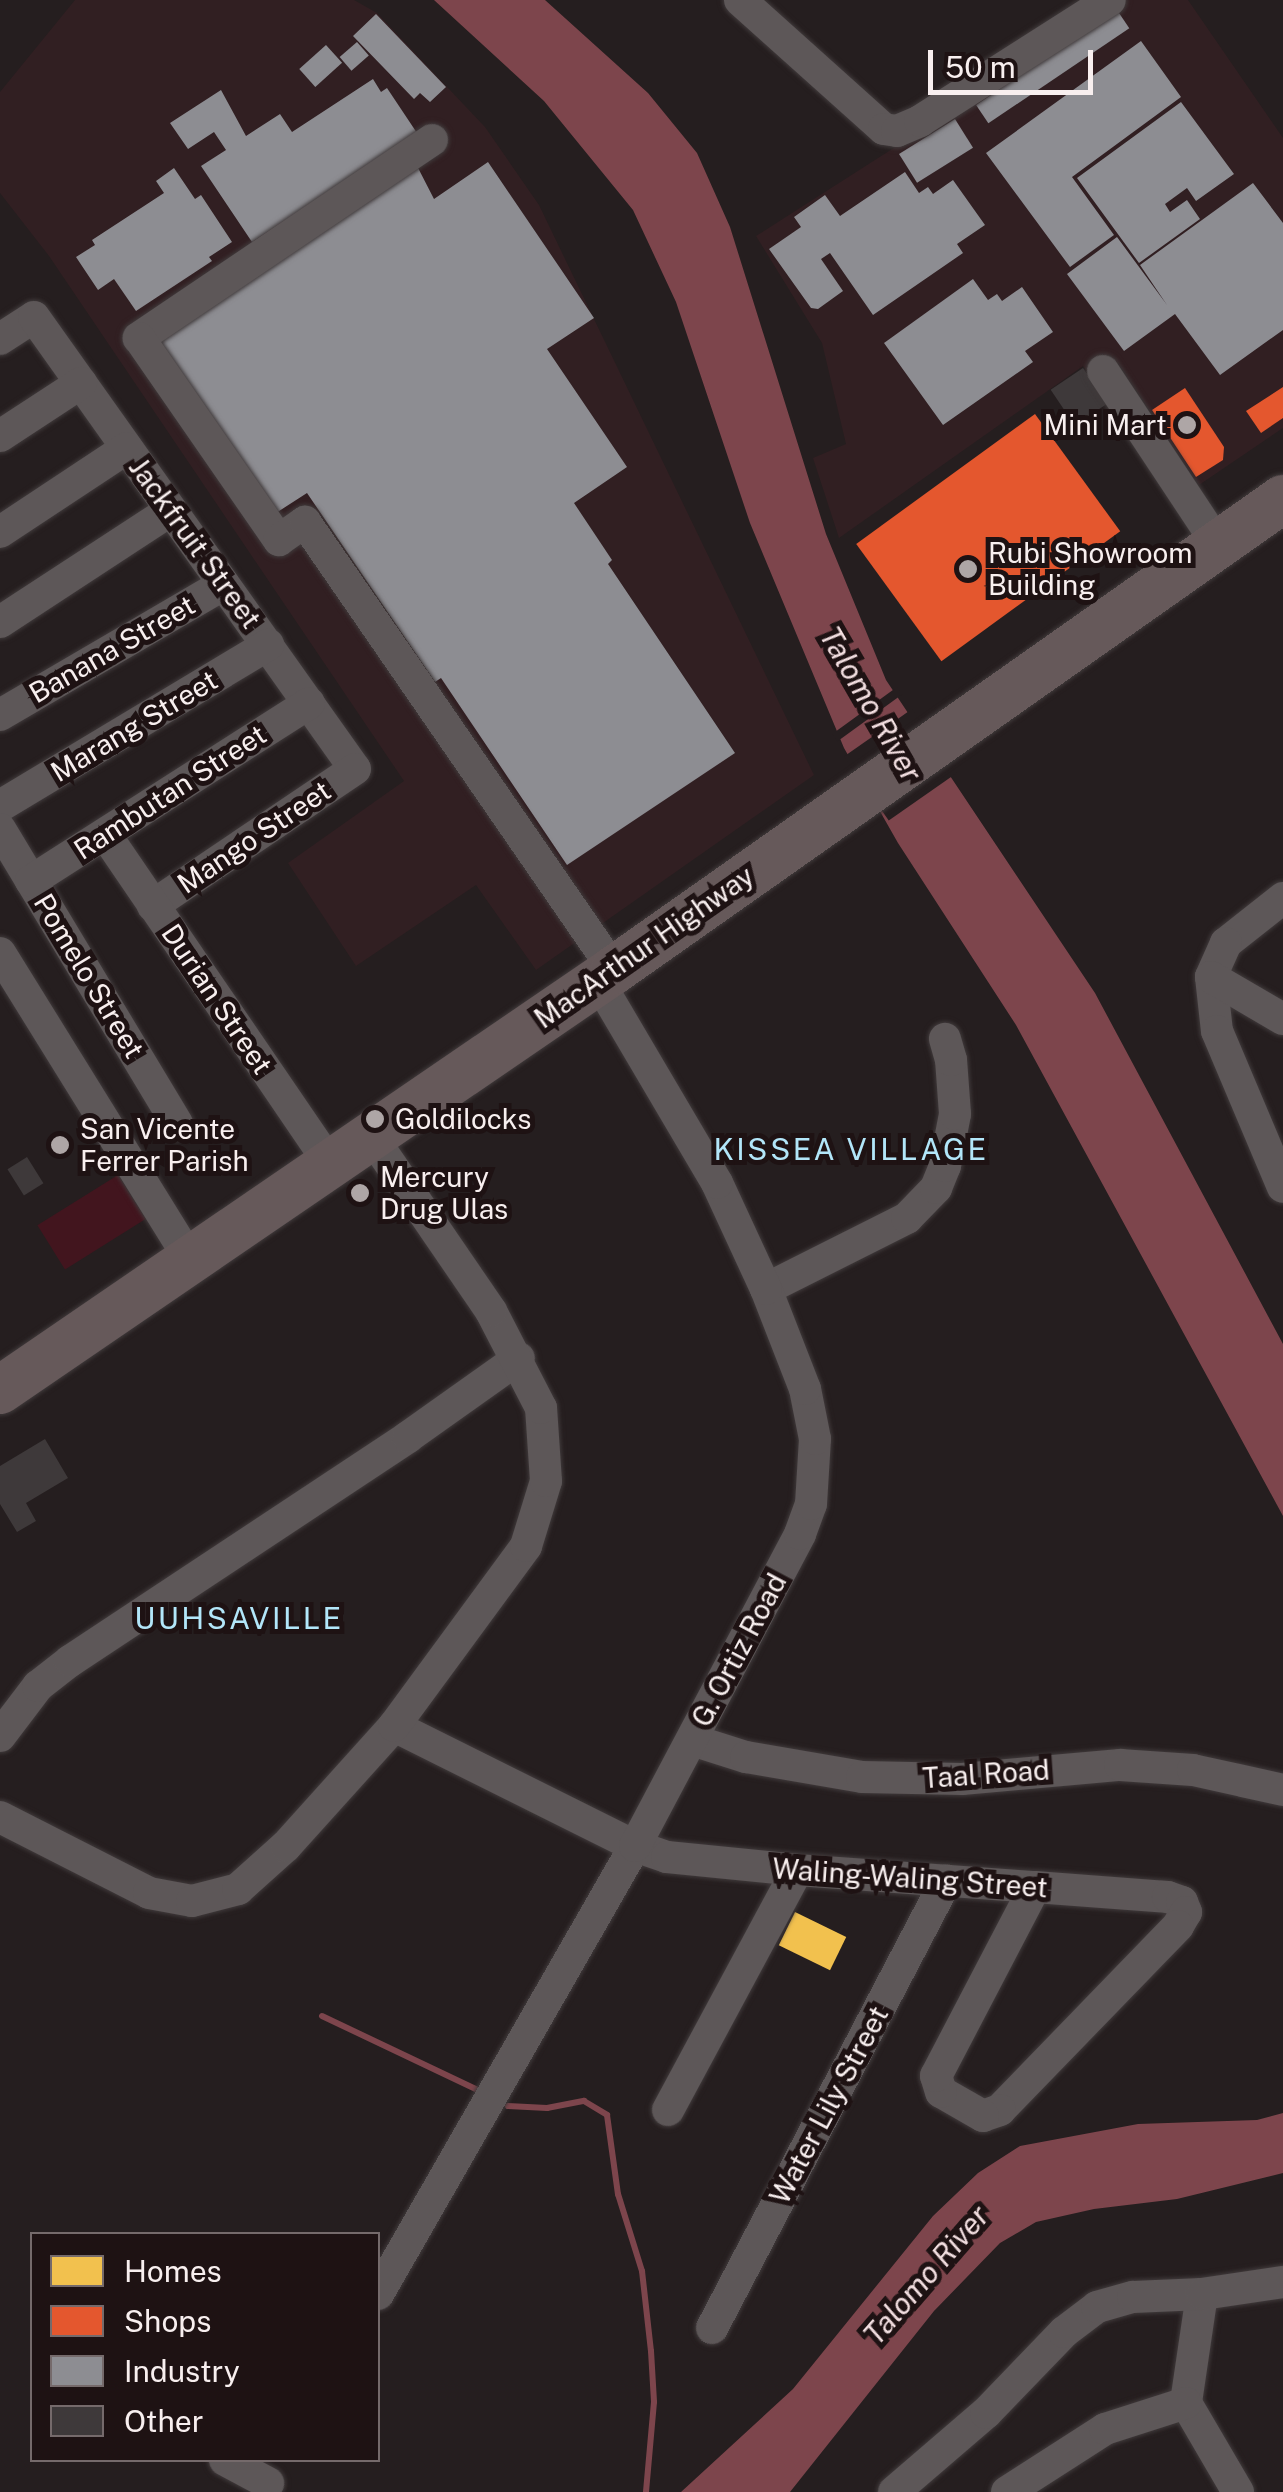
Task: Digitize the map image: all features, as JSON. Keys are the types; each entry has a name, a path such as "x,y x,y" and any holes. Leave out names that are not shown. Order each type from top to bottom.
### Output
{"highway":[{"name":"MacArthur Highway","path":"0,1390 606,975 1283,499"}],"street":[{"path":"740,0 884,129 897,131 1110,0"},
{"name":"G. Ortiz Road","path":"380,2291 635,1846 800,1534 811,1504 815,1440 804,1389 766,1289 717,1183 606,975 305,522 279,540 139,338 432,140"},
{"name":"Jackfruit Street","path":"0,339 34,317 355,769"},
{"path":"1104,370 1218,545"},
{"path":"0,436 81,383"},
{"path":"0,532 127,448"},
{"path":"0,622 171,510"},
{"name":"Banana Street","path":"0,715 224,584"},
{"name":"Marang Street","path":"0,806 268,645"},
{"name":"Rambutan Street","path":"32,881 309,703"},
{"name":"Mango Street","path":"153,905 355,769"},
{"name":"Pomelo Street","path":"0,829 178,1124"},
{"name":"Durian Street","path":"104,834 330,1164"},
{"path":"1283,898 1226,942 1210,977 1218,1030 1283,1187"},
{"path":"0,953 190,1260"},
{"path":"1210,977 1283,1019"},
{"path":"766,1289 907,1218 936,1188 946,1166 954,1114 953,1072 945,1039"},
{"path":"0,1817 149,1893 192,1902 216,1898 254,1876 394,1726 468,1630 536,1525 546,1481 546,1436 541,1408 518,1358 371,1136"},
{"path":"0,1736 38,1686 70,1661 408,1438 518,1358"},
{"name":"Waling-Waling Street","path":"394,1726 635,1846 685,1860 1035,1886 1168,1898 1185,1906 1178,1926 1000,2110 989,2116 977,2114 941,2092 936,2076 1035,1886"},
{"name":"Taal Road","path":"692,1740 746,1757 862,1777 962,1779 1120,1765 1193,1770 1283,1790"},
{"path":"668,2110 797,1870"},
{"name":"Water Lily Street","path":"712,2328 946,1881"},
{"path":"894,2492 1016,2386 1064,2332 1096,2307 1133,2297 1202,2294 1283,2282"},
{"path":"1202,2294 1186,2402 1238,2492"},
{"path":"1007,2492 1104,2428 1186,2402"},
{"path":"230,2462 271,2478"}],"shaded area":[{"path":"75,0 354,0 377,13 485,127 539,205 814,775 536,970 476,885 356,966 288,863 404,781 49,256 0,193 0,92"},
{"path":"1125,0 1188,0 1283,138 1283,428 1199,485 1118,363 1093,379 1083,366 839,538 813,458 846,444 822,343 756,236"},
{"path":"118,1175 146,1219 65,1269 37,1225"}],"water":[{"name":"Talomo River","path":"434,0 545,0 648,93 697,153 730,227 826,534 886,680 1095,993 1283,1344 1283,1516 1016,1025 898,843 844,748 750,523 676,302 633,210 544,101"},
{"name":"Talomo River","path":"1283,2113 1283,2173 1177,2199 1094,2209 1036,2222 1000,2243 934,2311 790,2492 681,2492 793,2389 933,2216 978,2173 1020,2146 1138,2124 1257,2120"}],"pier":[{"path":"897,687 902,694 838,741 832,734"},
{"path":"912,709 957,773 889,821 844,757"}],"building: Homes":[{"path":"795,1912 846,1937 830,1970 779,1945"}],"building: Shops":[{"path":"1283,387 1283,418 1261,433 1246,411"},
{"path":"1185,388 1224,447 1223,460 1196,477 1152,410"},
{"name":"Rubi Showroom Building","path":"1035,414 1120,531 941,661 856,544"}],"building: Industry":[{"path":"1117,10 1129,28 988,123 976,105"},
{"path":"376,14 446,87 430,102 420,93 414,99 353,36"},
{"path":"1141,41 1181,97 1072,177 1114,235 1070,267 986,153"},
{"path":"357,42 369,56 351,71 340,57"},
{"path":"326,45 342,63 315,87 299,69"},
{"path":"373,79 381,92 387,88 417,133 252,242 201,166 226,150 214,132 188,149 170,123 221,90 246,136 280,114 292,132"},
{"path":"1181,102 1234,174 1196,201 1187,188 1165,204 1170,212 1187,200 1200,219 1139,263 1077,178"},
{"path":"955,119 973,148 917,183 899,154"},
{"path":"415,162 434,199 488,162 594,318 547,349 627,467 574,503 612,560 608,564 735,753 567,865 441,678 435,682 307,493 276,513 155,335"},
{"path":"174,168 195,199 201,195 232,242 209,257 212,261 136,311 114,279 98,290 76,257 95,245 92,240 164,193 156,181"},
{"path":"905,172 919,193 928,187 933,194 953,180 985,225 957,244 963,253 873,315 830,253 821,259 843,291 818,309 811,308 769,249 801,227 794,217 825,195 840,216"},
{"path":"1253,183 1283,223 1283,330 1220,375 1175,314 1124,351 1067,274 1117,237 1167,305 1140,265"},
{"path":"973,279 988,300 997,294 1002,301 1022,287 1053,332 1025,351 1033,362 943,425 884,343"}],"building: Other":[{"path":"1083,368 1107,404 1075,425 1051,390"},
{"path":"27,1157 43,1183 24,1195 7,1169"},
{"path":"45,1439 68,1478 26,1503 36,1521 17,1532 0,1504 0,1466"}],"waterway":[{"path":"322,2016 478,2090"},
{"path":"508,2106 547,2108 584,2101 607,2115 618,2194 642,2271 651,2351 654,2402 646,2492"}],"place":[{"name":"Mini Mart","path":"1187,425"},
{"name":"Rubi Showroom Building","path":"968,569"},
{"name":"Goldilocks","path":"375,1119"},
{"name":"San Vicente Ferrer Parish","path":"60,1145"},
{"name":"Mercury Drug Ulas","path":"360,1193"}],"district":[{"name":"KISSEA VILLAGE","path":"851,1149"},
{"name":"UUHSAVILLE","path":"239,1618"}]}
